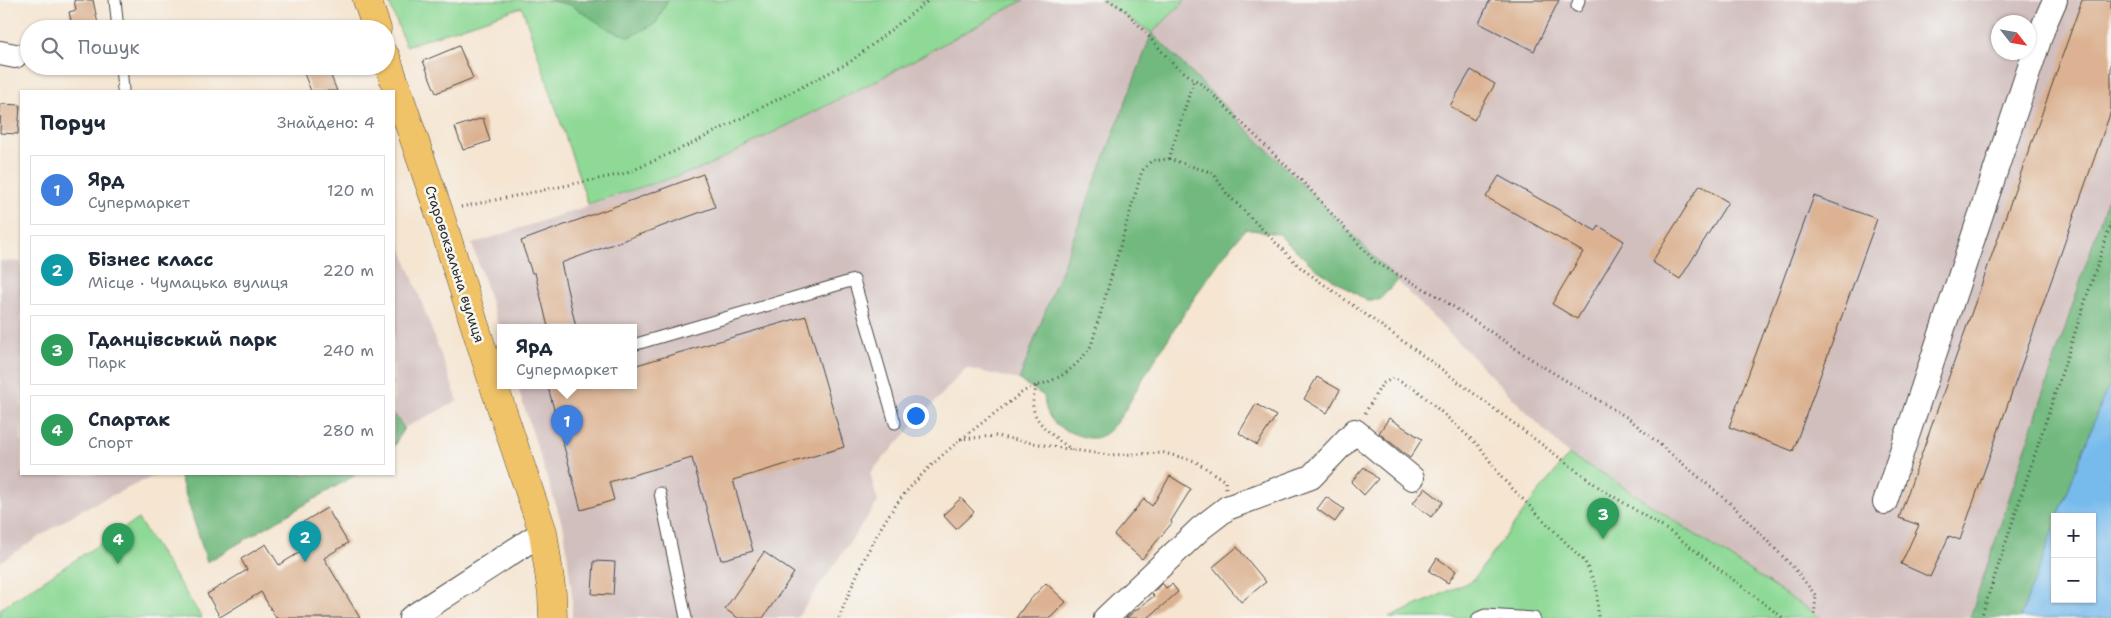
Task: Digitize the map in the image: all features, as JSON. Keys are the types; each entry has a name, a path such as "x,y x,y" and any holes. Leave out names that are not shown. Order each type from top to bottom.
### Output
{"main road":[{"path":"367,0 374,20"},
{"name":"Старовокзальна вулиця","path":"392,75 497,385"},
{"name":"Старовокзальна вулиця","path":"498,389 543,532 552,594 553,618"}],"street":[{"path":"1885,502 2044,25 2055,0"},
{"path":"1106,618 1201,528 1227,508 1311,477 1355,431 1412,478"},
{"path":"411,618 543,532"}],"lane":[{"path":"115,0 117,20"},
{"path":"122,75 123,90"},
{"path":"637,344 854,280 895,423"},
{"path":"660,493 686,618"},
{"path":"1478,618 1485,615 1534,618"}],"path":[{"path":"439,212 627,173 695,142 850,62 929,0"},
{"path":"1108,0 1125,10 1175,66 1204,86 1307,186 1375,262 1439,298 1537,363 1628,418 1731,504 1795,569 1816,596 1814,618"},
{"path":"1169,159 1194,80"},
{"path":"839,618 855,576 882,526 914,483 959,440 1022,392 1056,379 1074,368 1091,346 1142,171 1151,161 1169,159 1213,173 1227,194 1301,268 1429,360 1600,488 1672,533 1783,618"},
{"path":"1981,618 2111,223"},
{"path":"1355,431 1382,384 1393,378 1417,390 1480,447 1501,477 1586,562 1596,588 1598,618"},
{"path":"1037,385 1032,403 1035,416 1050,433 1073,450"},
{"path":"959,440 995,436 1109,455 1164,453 1195,461 1225,481 1227,508"}],"shaded area":[{"path":"1024,0 1100,0 1152,33 1186,0 2111,0 2111,188 1970,618 1821,618 1607,476 1569,455 1153,33 1019,380 966,368 870,473 878,502 797,618 572,618 572,593 564,530 518,389 637,389 637,324 498,324 472,244 703,168 879,79"},
{"path":"395,234 458,401 404,428 395,415"},
{"path":"0,261 20,262 20,475 156,475 81,510 0,562"}],"green space":[{"path":"388,0 1024,0 879,79 703,168 588,204 522,7 406,46"},
{"path":"546,0 668,0 656,23 630,37 610,30 571,5"},
{"path":"1100,0 1186,0 1152,33"},
{"path":"1152,33 1398,281 1379,300 1366,300 1316,269 1278,234 1245,229 1191,303 1117,421 1102,436 1087,438 1067,431 1057,425 1047,413 1044,396 1019,380"},
{"path":"2111,188 2111,383 2101,403 2060,513 2051,513 2051,537 2020,618 1970,618"},
{"path":"395,415 404,428 395,444"},
{"path":"1569,455 1607,476 1821,618 1389,618 1473,580 1533,499"},
{"path":"179,475 355,475 207,562"},
{"path":"138,519 202,618 0,618 0,609"}],"water":[{"path":"2111,383 2111,618 2020,618 2051,537 2051,603 2096,603 2096,513 2060,513 2101,403"}],"building":[{"path":"74,0 93,0 97,20 71,20 69,12 76,10"},
{"path":"1490,0 1559,0 1534,51 1479,23"},
{"path":"2082,0 2111,0 2111,111 1960,540 1949,536 1930,577 1901,564 1919,525 1899,518"},
{"path":"459,46 473,78 436,93 423,61"},
{"path":"1471,70 1495,84 1474,120 1450,106"},
{"path":"305,75 331,75 337,90 311,90"},
{"path":"1,104 20,105 18,134 0,133"},
{"path":"483,118 490,141 463,150 455,127"},
{"path":"703,174 715,207 561,263 575,324 547,324 535,273 532,273 521,241"},
{"path":"1499,176 1596,231 1599,226 1624,241 1577,319 1552,304 1583,252 1486,197"},
{"path":"1700,185 1728,202 1680,279 1652,262"},
{"path":"1814,196 1877,219 1793,451 1729,427"},
{"path":"806,316 844,447 733,480 753,551 721,560 692,458 609,482 614,500 581,510 549,389 637,389 637,365"},
{"path":"1317,377 1340,390 1327,413 1304,399"},
{"path":"1256,404 1276,416 1257,445 1239,433"},
{"path":"1389,418 1422,439 1410,458 1379,433"},
{"path":"1364,467 1378,479 1364,495 1351,482"},
{"path":"1170,476 1191,489 1171,521 1172,523 1142,559 1114,535 1144,499 1152,506"},
{"path":"1425,488 1443,502 1431,517 1413,503"},
{"path":"1326,497 1344,509 1335,522 1317,509"},
{"path":"961,498 974,512 956,529 943,515"},
{"path":"327,508 348,543 324,558 360,618 276,618 261,592 220,617 207,594 247,570 241,559 266,544 279,565 310,546 298,525"},
{"path":"1237,547 1266,582 1241,602 1213,567"},
{"path":"764,552 794,573 763,618 738,618 725,609"},
{"path":"1437,558 1456,571 1448,583 1429,571"},
{"path":"594,561 615,562 613,595 592,594"},
{"path":"1046,583 1066,602 1050,618 1016,618 1026,604"},
{"path":"1162,583 1166,588 1172,584 1178,592 1148,618 1126,618 1154,596 1152,594"}],"place":[{"name":"Ярд","path":"567,446"},
{"name":"Гданцівський парк","path":"1603,539"},
{"name":"Бізнес класс","path":"305,562"},
{"name":"Спартак","path":"118,564"}]}
